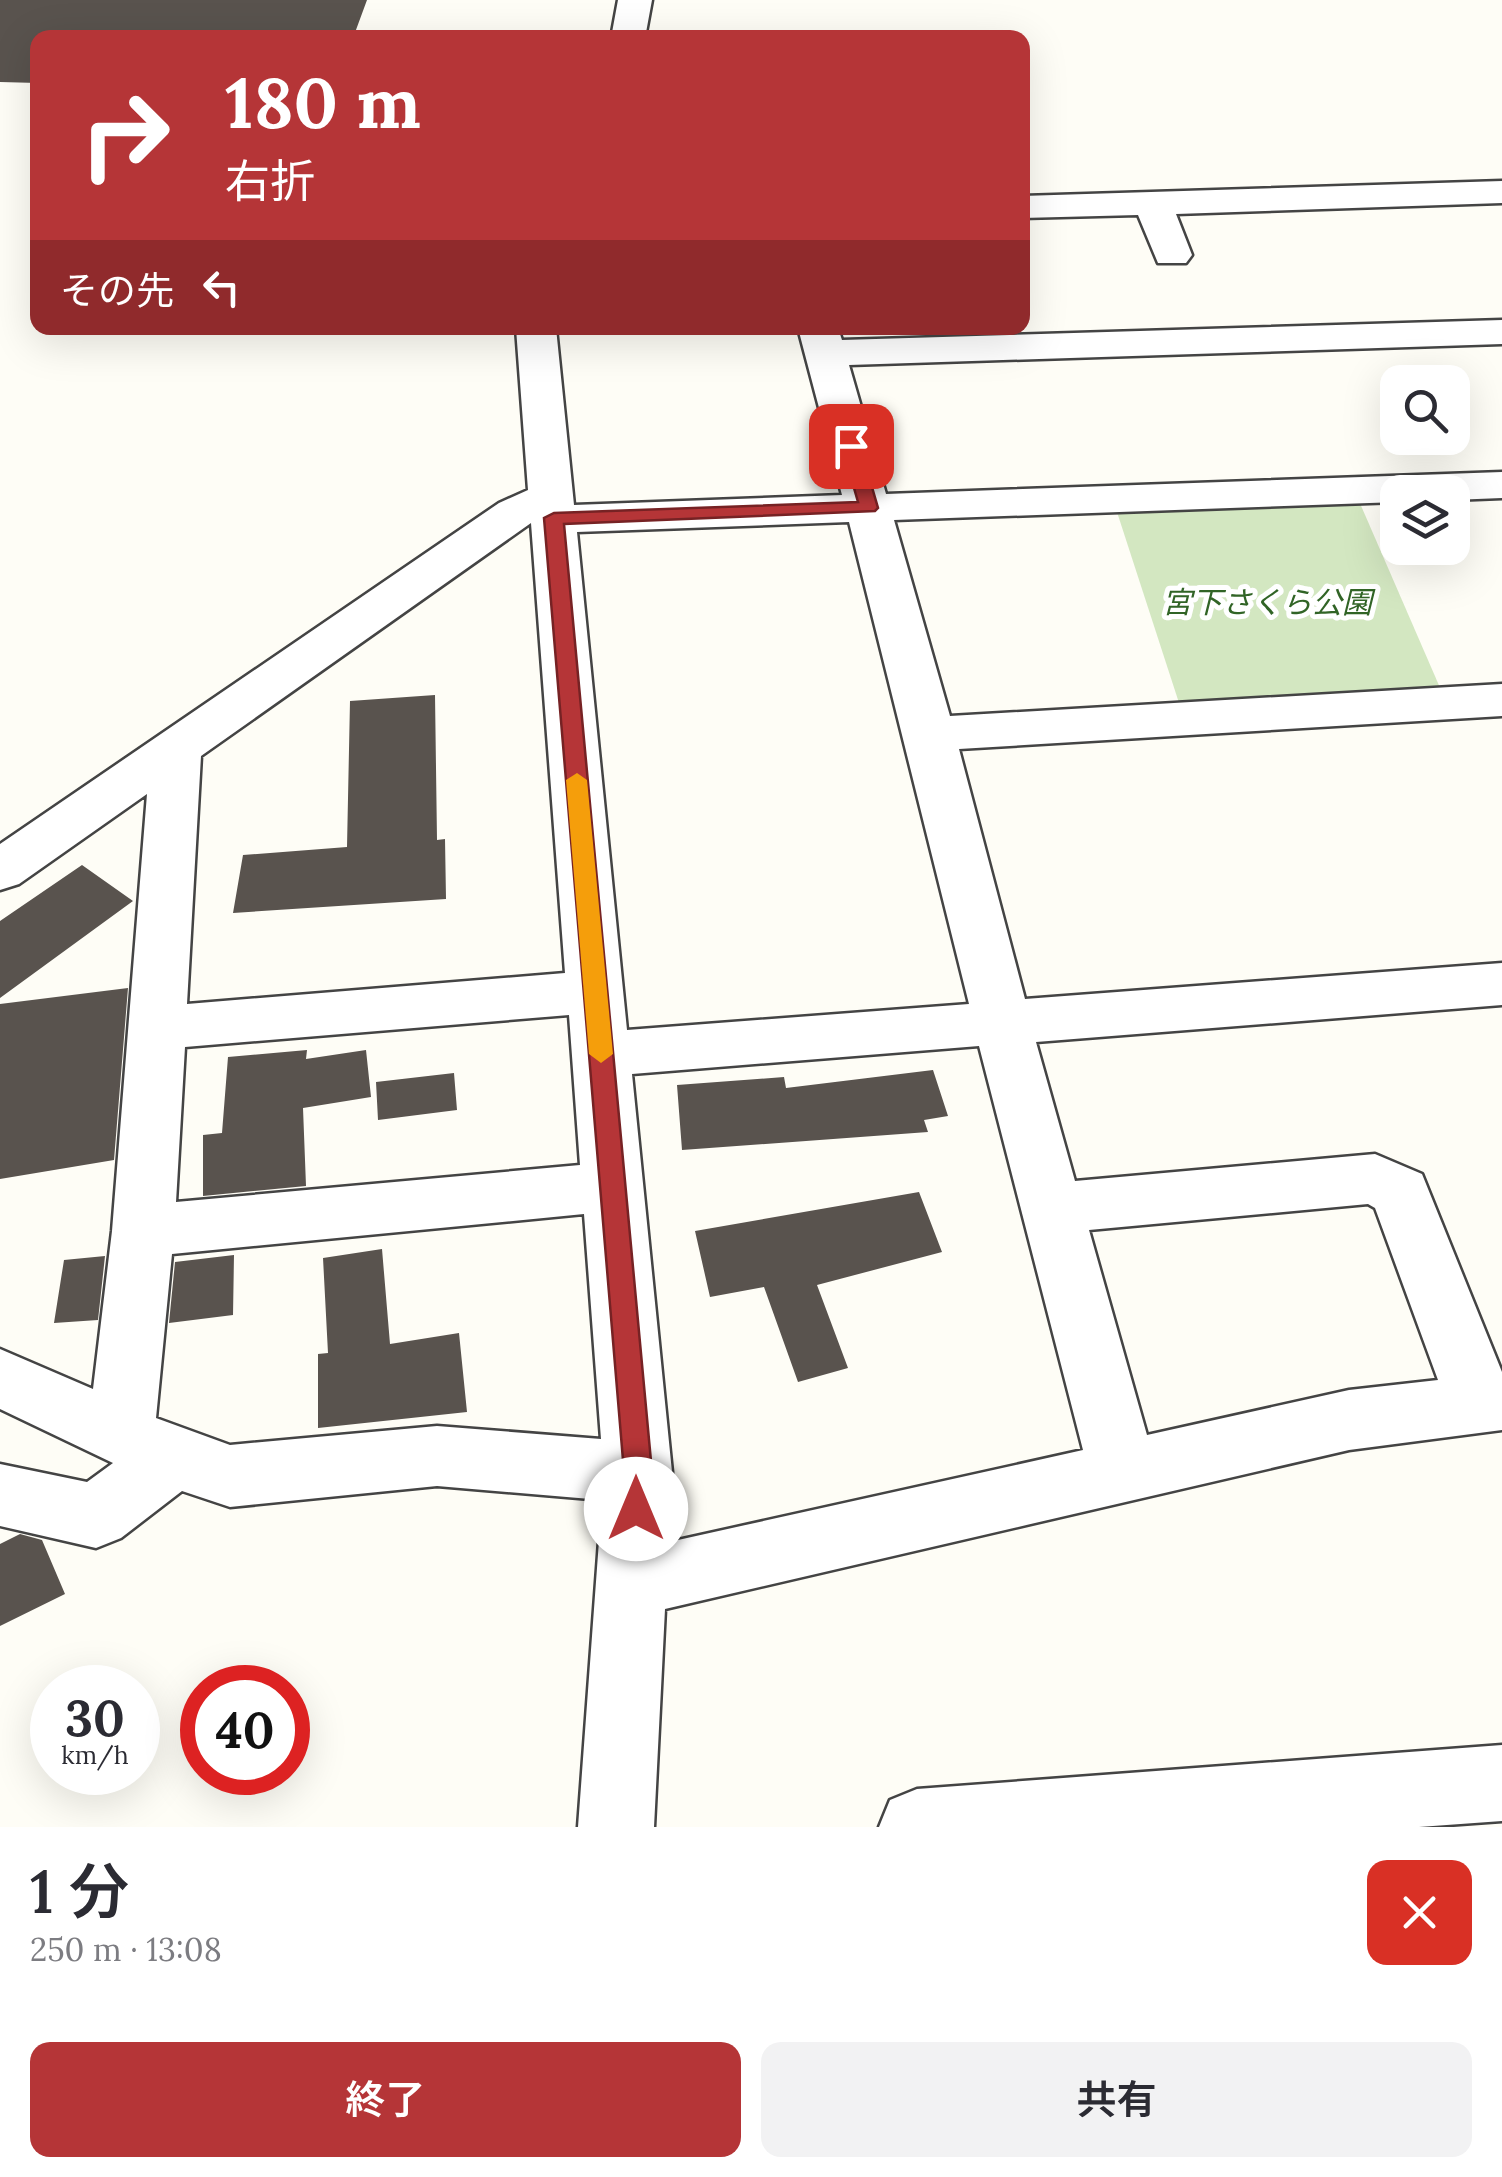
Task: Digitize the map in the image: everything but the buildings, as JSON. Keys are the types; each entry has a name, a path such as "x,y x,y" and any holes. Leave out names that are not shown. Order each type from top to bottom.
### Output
{"street":[{"path":"629,30 635,0"},
{"path":"1030,207 1502,192"},
{"path":"1153,203 1172,255"},
{"path":"1124,1474 1002,1024 930,734 821,340 1502,332"},
{"path":"537,335 638,1472 616,1827"},
{"path":"9,860 176,751 515,513 553,508 869,508 1502,485"},
{"path":"930,734 1502,700"},
{"path":"0,1496 96,1516 147,1446 142,1231 176,751"},
{"path":"601,1054 1502,984"},
{"path":"155,1028 595,992"},
{"path":"634,1583 1350,1420 1491,1402 1400,1192 1375,1179 1053,1208"},
{"path":"142,1231 612,1187"},
{"path":"0,1378 147,1446 230,1476 437,1456 638,1472"},
{"path":"918,1827 1502,1782"}],"green space":[{"name":"宮下さくら公園","path":"1359,501 1380,549 1380,565 1387,565 1441,690 1180,706 1116,509"}],"slow traffic":[{"path":"577,780 601,1054"}],"route":[{"path":"636,1509 638,1472 554,518 869,508 851,446"}]}
